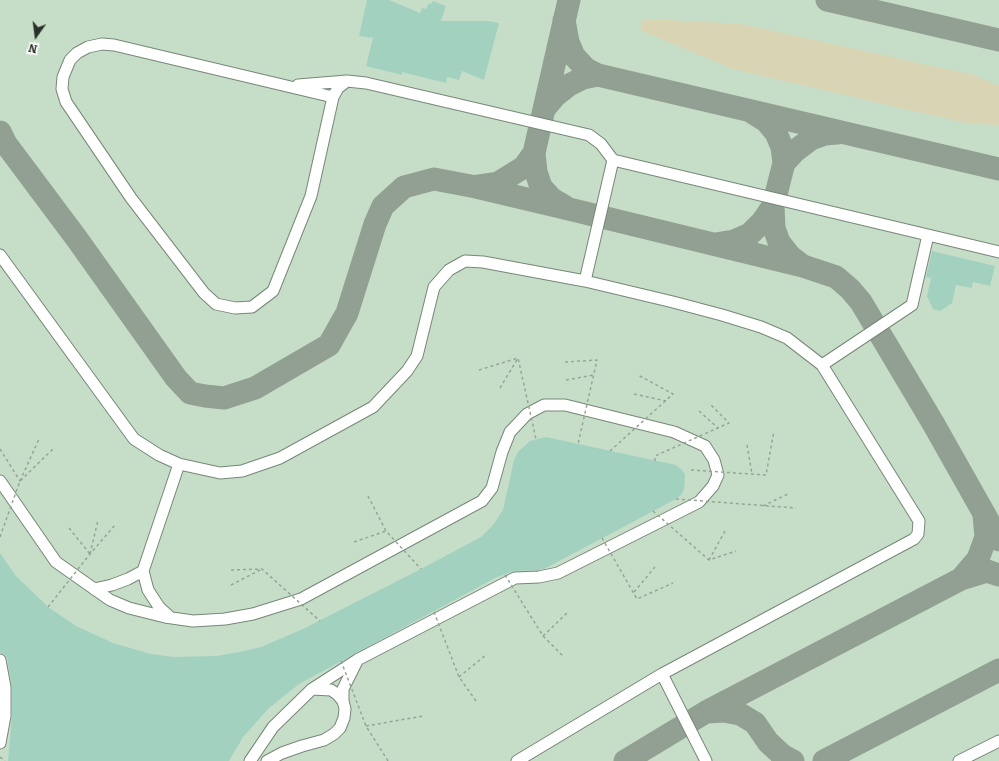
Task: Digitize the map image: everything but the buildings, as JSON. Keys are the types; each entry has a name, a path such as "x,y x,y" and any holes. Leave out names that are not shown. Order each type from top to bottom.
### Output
{"lane":[{"path":"333,97 114,45 102,44 88,47 77,53 70,60 64,77 62,89 66,102 131,198 204,293 216,304 235,308 252,307 274,291 311,196 333,97 338,88 347,81"},
{"path":"287,86 347,81 366,83 589,135 601,144 613,160 999,252"},
{"path":"585,281 613,160"},
{"path":"822,365 912,305 928,235"},
{"path":"0,255 134,439 159,455 179,464 220,473 242,471 280,458 373,407 407,371 416,356 434,287 449,270 465,262 483,262 585,281 673,302 761,327 787,338 822,365 919,521 918,534 914,539 662,674 517,761"},
{"path":"0,481 56,562 110,600 129,608 171,618 193,621 225,619 253,614 300,599 482,501 492,488 502,452 510,432 527,414 544,405 565,405 674,432 705,446 714,460 718,475 713,486 699,502 558,573 539,577 515,578 358,660 317,684 273,727 250,761"},
{"path":"171,618 159,607 148,590 143,571 179,464"},
{"path":"94,589 112,585 143,571"},
{"path":"0,660 5,687 5,716 0,743"},
{"path":"267,761 288,750 324,740 340,728 344,718 345,709 343,702 343,689 358,660"},
{"path":"662,674 706,761"},
{"path":"312,689 331,690 338,694 343,702"},
{"path":"0,705 5,716"},
{"path":"960,761 999,741"}],"path":[{"path":"480,370 518,358"},
{"path":"500,388 518,358"},
{"path":"518,358 536,439"},
{"path":"565,362 597,360 578,444"},
{"path":"610,451 673,394 638,375"},
{"path":"566,380 594,376"},
{"path":"634,394 666,401"},
{"path":"655,461 655,456 730,423 709,403"},
{"path":"699,411 718,428"},
{"path":"691,470 766,474 774,431"},
{"path":"0,538 20,481 39,440"},
{"path":"747,445 752,474"},
{"path":"0,449 20,481"},
{"path":"20,481 53,449"},
{"path":"763,506 790,493"},
{"path":"368,496 386,530 421,569"},
{"path":"676,499 796,508"},
{"path":"653,511 709,560"},
{"path":"90,554 98,520"},
{"path":"48,607 115,525"},
{"path":"68,528 90,554"},
{"path":"354,542 386,530"},
{"path":"709,560 725,531"},
{"path":"602,538 637,599 673,583"},
{"path":"709,560 736,550"},
{"path":"634,592 655,567"},
{"path":"231,585 262,569"},
{"path":"231,570 262,569 320,620"},
{"path":"505,575 543,636 563,656"},
{"path":"434,612 459,676 476,701"},
{"path":"543,636 568,612"},
{"path":"459,676 487,654"},
{"path":"341,661 366,726 388,761"},
{"path":"366,726 423,716"},
{"path":"0,757 5,761"}],"shaded area":[{"path":"0,0 999,0 999,761 0,761"},
{"path":"650,19 742,24 973,75 999,86 999,125 965,123 733,69 642,31 640,27 641,22"}],"taxiway":[{"path":"478,186 498,183 524,167 534,153 569,0"},
{"path":"827,0 999,40"},
{"path":"564,20 568,42 574,56 586,69 598,75 999,169"},
{"path":"544,109 555,96 569,85 583,78 598,75"},
{"path":"753,113 766,121 776,133 782,147 784,163 773,206 774,228 779,242 790,256 803,266"},
{"path":"0,132 6,144 77,239 176,378 190,393 205,396 224,398 255,388 329,345 347,313 375,224 383,206 404,187 434,179 476,187 803,266 836,277 850,289 861,302 933,423 999,540"},
{"path":"784,163 795,151 811,139 825,134 837,133"},
{"path":"534,153 536,172 541,187 552,199 564,206"},
{"path":"715,244 734,241 750,234 762,222 773,206"},
{"path":"625,761 706,712 961,579 978,559 986,537 984,515"},
{"path":"961,579 987,571 999,575"},
{"path":"824,761 999,670"},
{"path":"708,712 723,711 740,714 755,723 768,742 782,755 793,761"}]}
